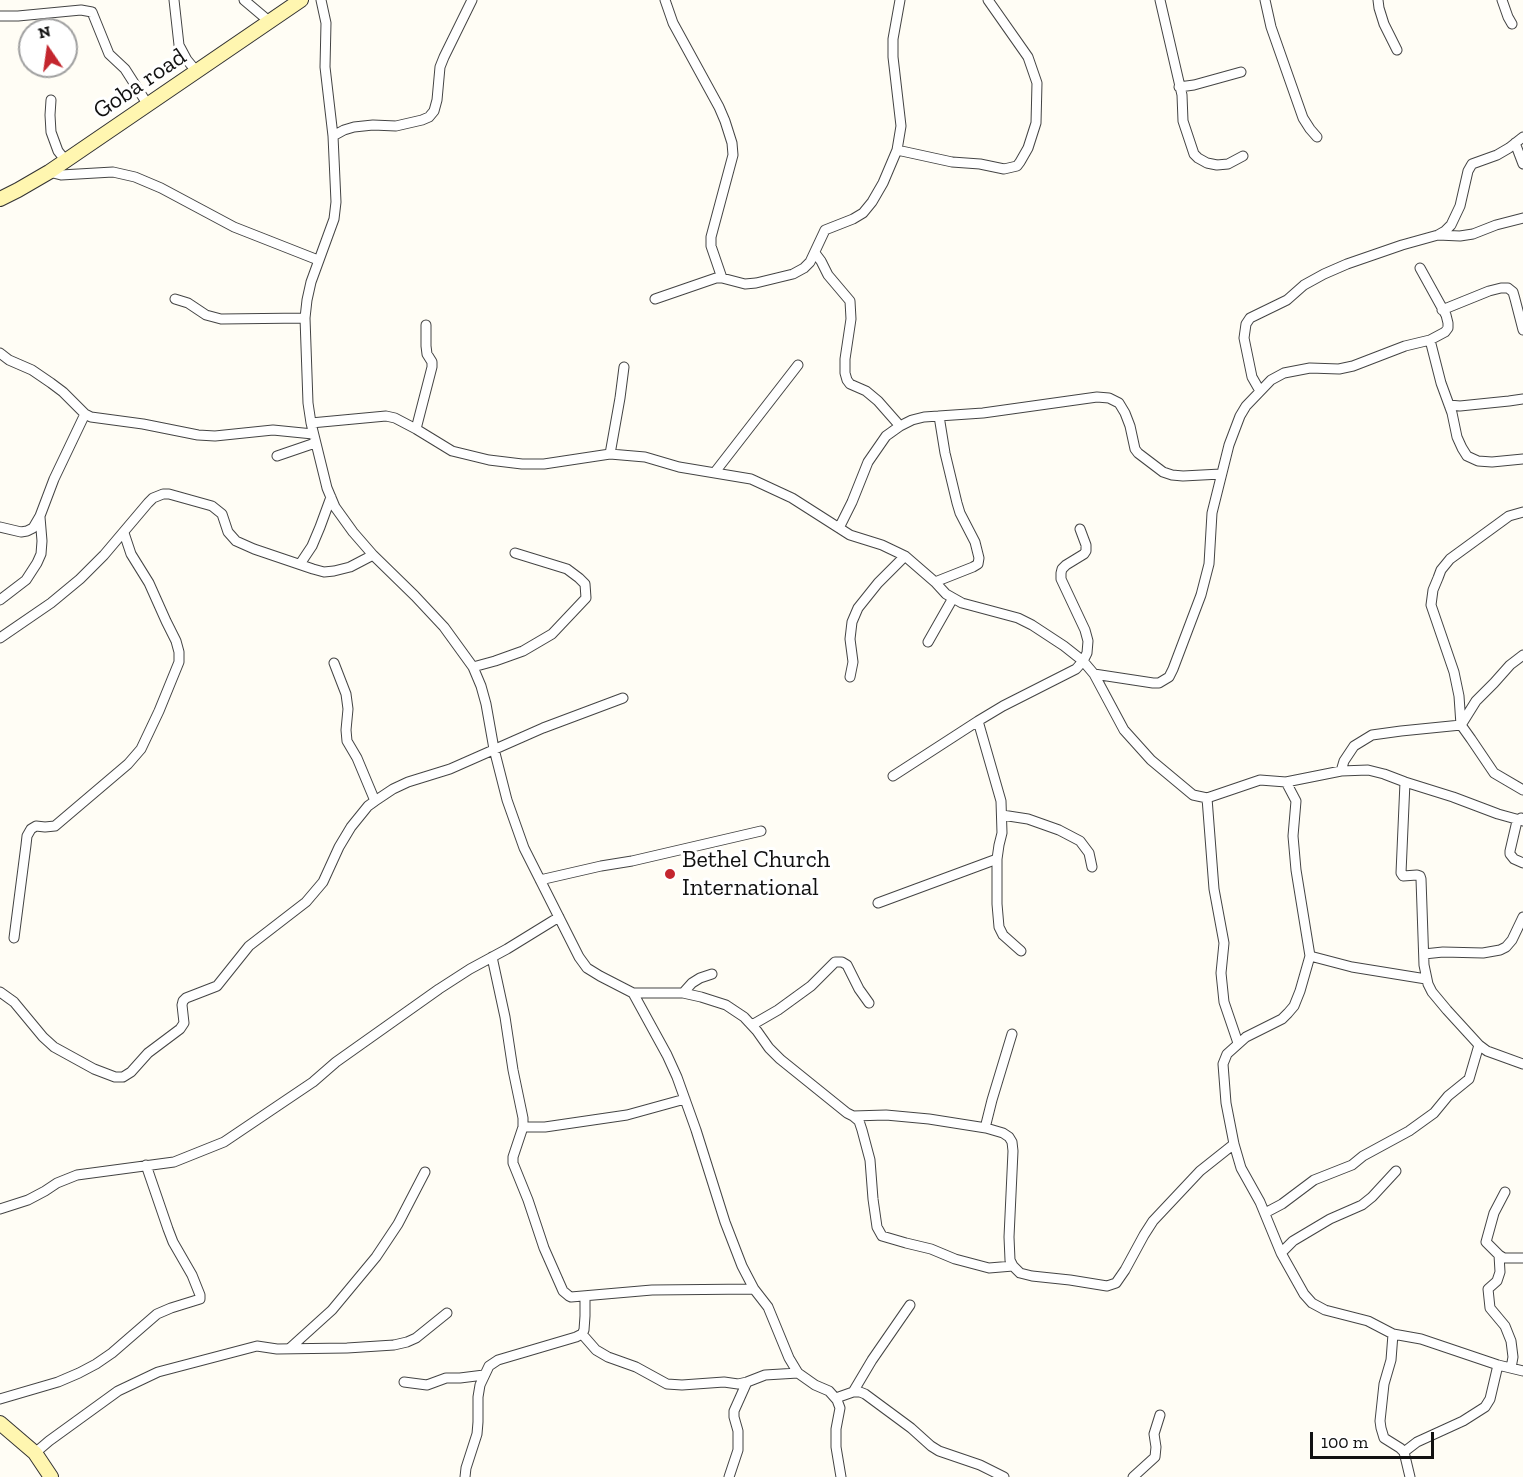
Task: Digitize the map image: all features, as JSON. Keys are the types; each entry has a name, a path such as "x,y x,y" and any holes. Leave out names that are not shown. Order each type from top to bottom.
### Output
{"street":[{"path":"174,0 179,45 197,72"},
{"path":"244,0 270,22"},
{"name":"Goba road","path":"0,198 18,190 66,161 301,0"},
{"path":"321,0 326,22 325,67 336,178 335,211 328,237 318,260 307,300 305,318 310,423 327,488 335,507 353,532 444,627 473,667 486,704 507,801 524,848 579,957 587,968 633,993 683,993 726,1005 744,1017 780,1059 847,1113 854,1116 859,1121 870,1160 877,1227 882,1236 989,1268 1013,1266"},
{"path":"333,136 354,127 396,126 429,117 434,111 437,100 440,67 472,0"},
{"path":"665,0 673,23 719,107 732,143 733,155 711,237 711,246 722,278"},
{"path":"655,299 709,280 722,278 745,284 793,274 804,268 815,253 825,230 863,213 883,183 897,150 901,126 893,39 900,0"},
{"path":"897,150 952,162 1004,169 1017,166 1020,162 1028,148 1036,123 1037,83 1028,57 988,0"},
{"path":"1160,0 1182,95 1183,121 1194,154 1207,163 1218,165 1228,164 1243,156"},
{"path":"1265,0 1271,27 1303,118 1317,137"},
{"path":"1378,0 1384,24 1397,50"},
{"path":"1502,0 1512,24"},
{"path":"0,16 81,10 92,12 110,54 125,69 148,105"},
{"path":"1179,87 1221,79 1241,72"},
{"path":"51,100 51,132 58,151 66,161"},
{"path":"1260,391 1252,377 1244,338 1246,324 1250,318 1287,300 1304,285 1324,273 1445,231 1451,225 1460,206 1468,171 1472,164 1497,155 1519,140 1523,164"},
{"path":"49,172 61,175 113,172 135,177 161,188 234,227 318,260"},
{"path":"1438,235 1473,234 1523,218"},
{"path":"815,253 828,275 850,301 851,319 845,360 847,380 878,401 900,426"},
{"path":"1094,674 1153,683 1159,683 1169,676 1201,595 1209,564 1212,513 1229,444 1240,416 1271,380 1284,373 1310,368 1339,369 1353,366 1405,346 1430,340 1445,332 1448,322 1420,268"},
{"path":"1442,310 1489,291 1508,288 1513,292 1523,330"},
{"path":"175,299 188,303 206,315 221,319 305,318"},
{"path":"417,429 432,367 427,354 426,325"},
{"path":"1430,340 1457,437 1467,456 1478,461 1492,462 1523,459"},
{"path":"0,353 51,382 85,414 95,418 143,424 198,435 215,436 273,430 314,438"},
{"path":"715,472 798,365"},
{"path":"610,454 624,367"},
{"path":"839,528 868,462 886,436 912,420 924,417 983,413 1097,397 1109,398 1119,403 1125,412 1135,449 1163,472 1183,476 1221,474"},
{"path":"1449,405 1460,406 1523,399"},
{"path":"0,527 21,532 33,528 85,414"},
{"path":"310,423 386,416 417,429 452,451 489,460 544,464 610,454 645,457 679,467 751,479 792,498 850,535 905,555 940,588 962,603 1018,618 1064,646 1083,661 1094,674 1124,730 1135,743 1193,795 1207,798 1260,780 1286,782 1341,771 1368,770 1521,819 1512,840 1510,854 1514,859 1523,863"},
{"path":"935,582 973,567 978,564 979,558 975,542 957,503 939,416"},
{"path":"277,456 314,438"},
{"path":"0,638 51,603 80,579 124,533 135,517 158,495 169,494 201,502 218,510 225,519 231,536 236,541 313,569 334,572 350,567 373,555"},
{"path":"300,564 312,546 331,497"},
{"path":"1523,512 1509,516 1450,559 1441,570 1433,590 1431,605 1454,672 1459,696 1461,725 1494,773 1523,790"},
{"path":"0,600 26,580 37,563 41,554 42,541 40,516"},
{"path":"893,776 1003,706 1076,669 1083,661 1087,653 1088,641 1061,579 1062,569 1086,551 1080,529"},
{"path":"14,938 26,845 31,829 36,826 55,826 128,764 141,749 179,662 176,641 149,583 131,554 124,533"},
{"path":"473,667 523,651 552,634 586,598 585,584 567,569 515,552"},
{"path":"850,677 853,662 850,639 852,622 858,608 905,555"},
{"path":"928,642 953,598"},
{"path":"1461,725 1476,701 1510,665 1523,655"},
{"path":"334,663 346,694 347,741 357,758 375,801"},
{"path":"0,992 14,1002 54,1047 94,1069 115,1077 123,1077 131,1072 148,1053 180,1029 184,1023 182,1005 186,998 217,986 249,946 306,902 323,882 339,847 368,806 408,782 450,769 543,728 623,698"},
{"path":"978,721 1001,801 1002,833 997,859 999,927 1021,951"},
{"path":"1341,771 1344,761 1354,746 1372,735 1461,725"},
{"path":"1286,782 1296,801 1293,836 1296,870 1310,956 1294,1006 1282,1019 1245,1037 1227,1054 1223,1064 1226,1103 1241,1167 1260,1202 1281,1253 1304,1294 1312,1303 1325,1310 1368,1321 1393,1334 1421,1339 1523,1371"},
{"path":"1405,782 1401,873 1403,876 1418,875 1421,879 1426,979 1432,992 1479,1045 1487,1051 1523,1064"},
{"path":"1207,798 1214,889 1224,942 1221,973 1224,1002 1238,1043"},
{"path":"1002,815 1029,819 1080,841 1089,853 1092,867"},
{"path":"540,880 761,831"},
{"path":"878,903 997,859"},
{"path":"0,1209 28,1200 77,1174 174,1162 224,1142 313,1082 336,1062 470,969 559,917"},
{"path":"1424,954 1494,952 1506,947 1521,929 1523,917"},
{"path":"1310,956 1361,969 1426,979"},
{"path":"492,957 506,1017 513,1070 524,1118 513,1163 528,1200 543,1248 563,1291 569,1296 585,1296 652,1290 754,1289"},
{"path":"752,1025 811,986 835,962 847,965 859,989 870,1003"},
{"path":"683,993 692,983 712,974"},
{"path":"633,993 667,1054 685,1099 725,1222 742,1266 754,1289 768,1307 789,1358 798,1373 815,1385 829,1391 836,1398 840,1408 836,1429 836,1447 841,1477"},
{"path":"985,1128 1012,1034"},
{"path":"1265,1213 1282,1204 1314,1180 1352,1165 1363,1156 1409,1131 1434,1113 1448,1096 1469,1079 1479,1045"},
{"path":"523,1127 627,1115 685,1099"},
{"path":"854,1116 916,1117 985,1128 1010,1137 1013,1157 1009,1237 1010,1260 1013,1266 1020,1273 1032,1276 1107,1286 1116,1283 1153,1221 1200,1171 1234,1144"},
{"path":"0,1399 80,1373 112,1353 157,1314 200,1299 192,1275 168,1229 146,1165"},
{"path":"1281,1253 1293,1241 1372,1197 1396,1171"},
{"path":"290,1348 332,1310 376,1257 398,1224 425,1172"},
{"path":"1506,1192 1494,1214 1486,1242 1504,1258 1523,1258"},
{"path":"1499,1255 1500,1272 1497,1281 1488,1289 1489,1302 1492,1312 1505,1326 1511,1341 1513,1357 1511,1368"},
{"path":"465,1477 477,1434 478,1397 489,1366 498,1360 582,1334 585,1323 585,1296"},
{"path":"853,1392 910,1305"},
{"path":"35,1453 118,1391 158,1372 257,1346 277,1349 394,1345 416,1338 447,1313"},
{"path":"582,1334 596,1350 636,1367 667,1384 717,1382 738,1384 765,1375 798,1373"},
{"path":"1393,1334 1391,1360 1384,1384 1380,1421 1384,1438 1404,1452 1410,1477"},
{"path":"1404,1452 1485,1407 1490,1399 1498,1365"},
{"path":"404,1382 427,1385 446,1378 484,1375"},
{"path":"729,1477 738,1450 738,1431 734,1411 747,1382"},
{"path":"836,1398 853,1392 860,1392 871,1397 939,1451 980,1465 1004,1477"},
{"path":"1132,1477 1155,1457 1154,1434 1160,1415"},
{"path":"0,1423 35,1453 51,1477"}],"place":[{"name":"Bethel Church International","path":"670,874"}]}
